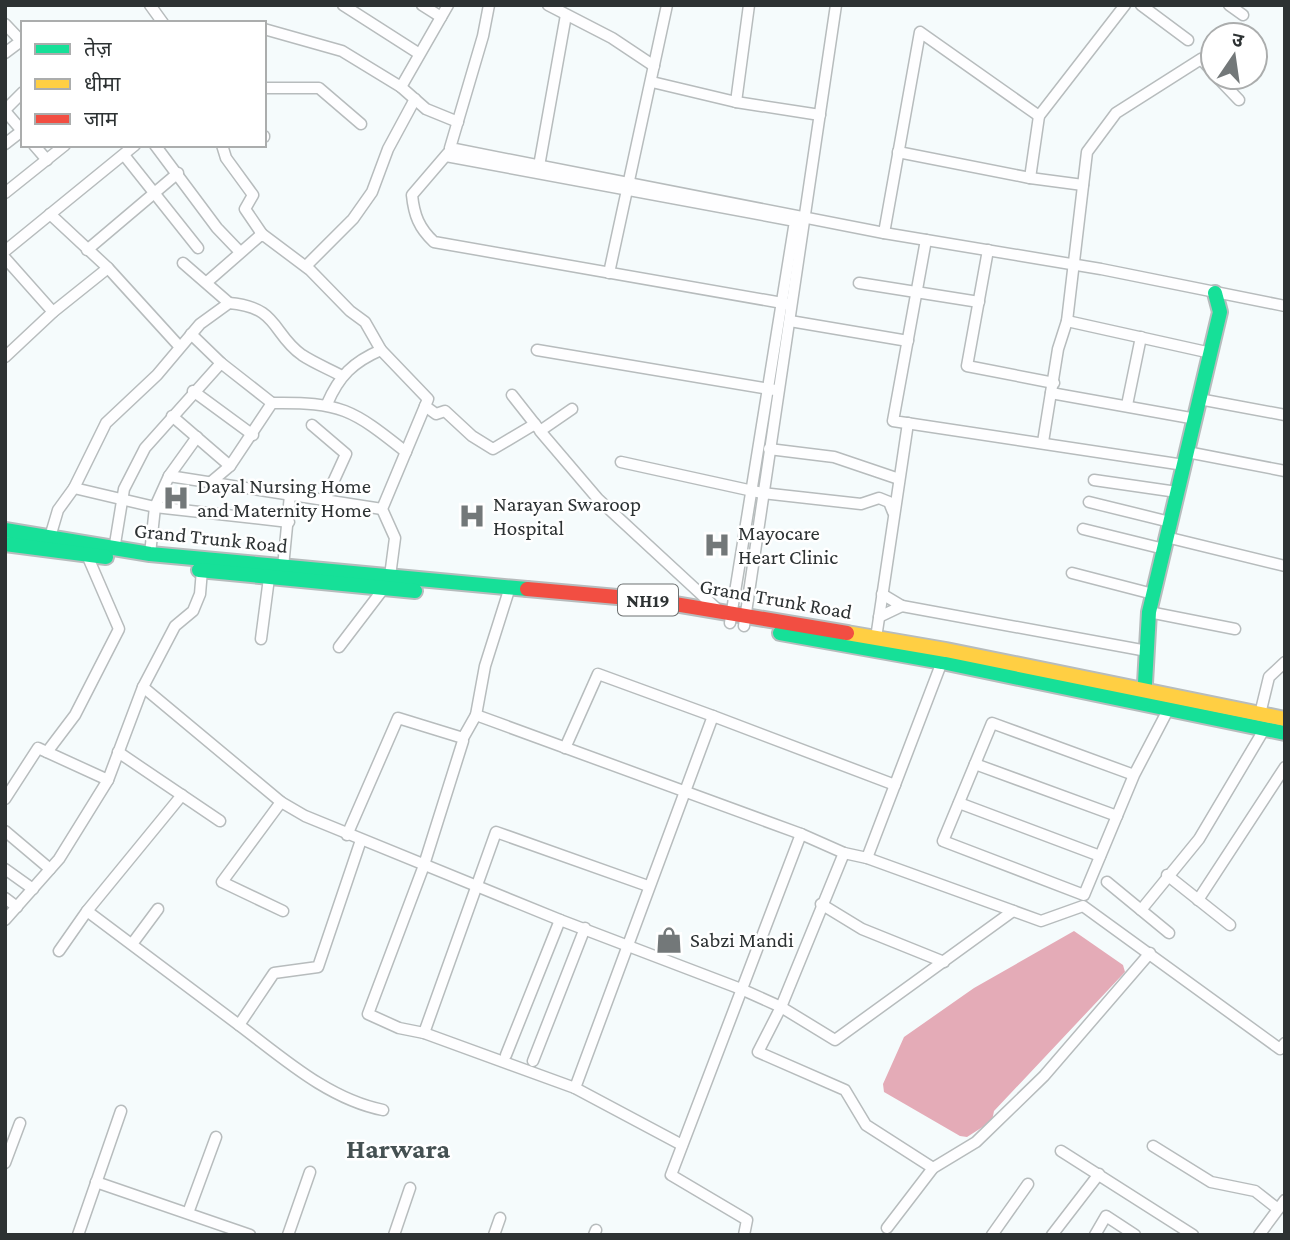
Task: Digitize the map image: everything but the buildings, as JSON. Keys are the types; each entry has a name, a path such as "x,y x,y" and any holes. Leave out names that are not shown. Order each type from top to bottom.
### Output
{"main road":[{"path":"1144,696 1149,612 1220,312 1215,293"},
{"name":"Grand Trunk Road","path":"5,530 114,550 282,567 387,582 508,593 651,600 1144,696 1263,721 1285,733"},
{"name":"Grand Trunk Road","path":"5,544 269,578 387,582"},
{"name":"Grand Trunk Road","path":"734,618 876,638 944,656"},
{"name":"Grand Trunk Road","path":"1144,696 1170,708 1263,721 1285,719"}],"street":[{"path":"150,5 162,21"},
{"path":"343,5 418,53"},
{"path":"422,5 441,17"},
{"path":"401,87 447,5"},
{"path":"489,5 448,152 412,195 414,213 423,232 434,242 788,304"},
{"path":"548,5 612,38 654,66"},
{"path":"609,273 667,5"},
{"path":"736,102 749,5"},
{"path":"734,618 762,493 774,390 804,228 803,215 836,5"},
{"path":"1030,178 1039,117 1125,5"},
{"path":"1142,5 1188,40"},
{"path":"1228,5 1243,15"},
{"path":"539,166 566,15"},
{"path":"5,24 21,41"},
{"path":"266,30 342,51 401,87 426,108 458,122"},
{"path":"884,233 920,32 1039,117"},
{"path":"5,53 21,43"},
{"path":"1043,442 1058,349 1067,321 1087,152 1116,113 1199,60"},
{"path":"652,82 736,102 820,115"},
{"path":"266,88 319,88 361,124"},
{"path":"1230,91 1239,100"},
{"path":"21,94 5,111 21,130"},
{"path":"306,266 353,219 372,192 388,149 415,99"},
{"path":"5,144 21,132"},
{"path":"36,147 47,160"},
{"path":"5,193 63,147"},
{"path":"5,251 133,147"},
{"path":"157,147 217,228 240,252"},
{"path":"223,147 226,159 253,195 245,209 261,234 306,266 350,311 365,322 381,350 428,399 382,509 395,538 387,582 339,647"},
{"path":"448,152 539,166 628,187 803,215 884,233 1075,264 1285,306"},
{"path":"448,152 795,221 788,304 790,321 751,491 734,618"},
{"path":"898,152 1030,178 1083,185"},
{"path":"124,155 198,248"},
{"path":"87,250 178,173"},
{"path":"50,214 108,268 179,346"},
{"path":"207,282 261,234"},
{"path":"926,240 893,421 1285,471"},
{"path":"988,250 967,366 1052,388 1196,419"},
{"path":"5,258 53,312"},
{"path":"183,263 229,303 249,304 275,323 300,354 342,376"},
{"path":"6,355 53,312 108,268"},
{"path":"859,283 979,302"},
{"path":"50,537 58,510 74,488 106,423 157,375 191,334 229,303"},
{"path":"790,321 908,341"},
{"path":"1067,321 1210,353"},
{"path":"191,334 221,363 272,403 327,404 342,408 372,425 406,452"},
{"path":"1127,405 1141,337"},
{"path":"537,349 774,390"},
{"path":"327,404 347,369 381,350"},
{"path":"114,550 123,497 145,448 193,391 221,363"},
{"path":"193,391 253,435"},
{"path":"512,395 598,499 734,618"},
{"path":"1199,399 1285,415"},
{"path":"211,482 230,466 272,403"},
{"path":"425,406 436,414 445,411 472,436 494,449 572,409"},
{"path":"172,416 230,466"},
{"path":"876,638 908,423"},
{"path":"312,425 346,454 325,500"},
{"path":"150,554 155,507 169,476 197,438"},
{"path":"769,449 834,457 900,479"},
{"path":"621,462 762,493 861,504 879,498 889,502 893,512"},
{"path":"169,476 382,509"},
{"path":"1094,480 1177,492"},
{"path":"74,488 123,497 155,507 289,522"},
{"path":"282,567 290,495"},
{"path":"1089,502 1170,522"},
{"path":"1083,529 1285,566"},
{"path":"47,752 75,715 118,629 87,555"},
{"path":"5,920 50,869 108,780 143,687 175,626 193,611 200,594 202,570"},
{"path":"1072,573 1153,594"},
{"path":"261,639 269,578"},
{"path":"347,835 397,718 463,738 476,715 485,666 508,593"},
{"path":"882,594 902,606 1147,651"},
{"path":"879,617 902,606"},
{"path":"1149,612 1235,629"},
{"path":"867,858 944,656"},
{"path":"1141,910 1199,839 1263,721 1269,677 1285,662"},
{"path":"565,748 598,674 894,785"},
{"path":"143,687 281,802 347,835 741,989 781,1007 835,1040 1013,911"},
{"path":"1134,775 992,723 943,841 1084,895 1134,775 1170,708"},
{"path":"476,715 801,834 844,853 867,858 1041,921 1083,905 1280,1048 1285,1043"},
{"path":"575,1088 713,716"},
{"path":"463,741 423,865 368,1014 399,1028 424,1033 575,1088 682,1145"},
{"path":"5,799 38,748 108,780"},
{"path":"118,752 220,821"},
{"path":"975,764 1117,816"},
{"path":"1198,900 1285,767"},
{"path":"59,951 87,911 182,795"},
{"path":"281,802 222,882 283,911"},
{"path":"959,803 1100,856"},
{"path":"5,831 50,869"},
{"path":"424,1033 496,832 648,886"},
{"path":"744,1235 747,1220 671,1174 801,834"},
{"path":"239,1025 274,973 318,967 361,840"},
{"path":"844,853 781,1007 758,1052 845,1090 866,1125 933,1168"},
{"path":"5,869 33,890"},
{"path":"1167,875 1230,925"},
{"path":"1107,882 1169,933"},
{"path":"5,898 17,907"},
{"path":"821,904 862,929 944,962"},
{"path":"132,944 158,909"},
{"path":"87,911 328,1089 365,1106 383,1110"},
{"path":"506,1055 560,920"},
{"path":"533,1061 585,928"},
{"path":"887,1228 933,1168 976,1142 1044,1076 1150,953"},
{"path":"78,1235 121,1111"},
{"path":"5,1163 20,1123"},
{"path":"188,1213 216,1137"},
{"path":"1153,1146 1210,1182 1255,1191 1278,1209"},
{"path":"1061,1151 1193,1235"},
{"path":"288,1235 310,1172"},
{"path":"1052,1235 1099,1174"},
{"path":"96,1182 250,1235"},
{"path":"992,1235 1028,1184"},
{"path":"394,1235 410,1188"},
{"path":"1259,1235 1285,1200"},
{"path":"1095,1235 1106,1216 1135,1235"},
{"path":"494,1235 500,1218"}],"shaded area":[{"path":"1074,931 1123,965 1125,972 994,1111 992,1121 967,1137 960,1136 884,1092 883,1084 904,1037 974,988"}],"traffic: fast":[{"path":"1144,701 1149,612 1220,312 1215,293"},
{"path":"5,530 150,554 527,589"},
{"path":"5,544 106,557"},
{"path":"199,570 415,591"},
{"path":"780,633 942,662 1285,733"}],"traffic: slow":[{"path":"847,633 946,650 1285,719"}],"traffic: jam":[{"path":"527,589 651,600 847,633"}],"place":[{"name":"Dayal Nursing Home and Maternity Home","path":"176,498"},
{"name":"Narayan Swaroop Hospital","path":"472,516"},
{"name":"Mayocare Heart Clinic","path":"717,545"},
{"name":"Sabzi Mandi","path":"669,940"}],"district":[{"name":"Harwara","path":"398,1148"}]}
